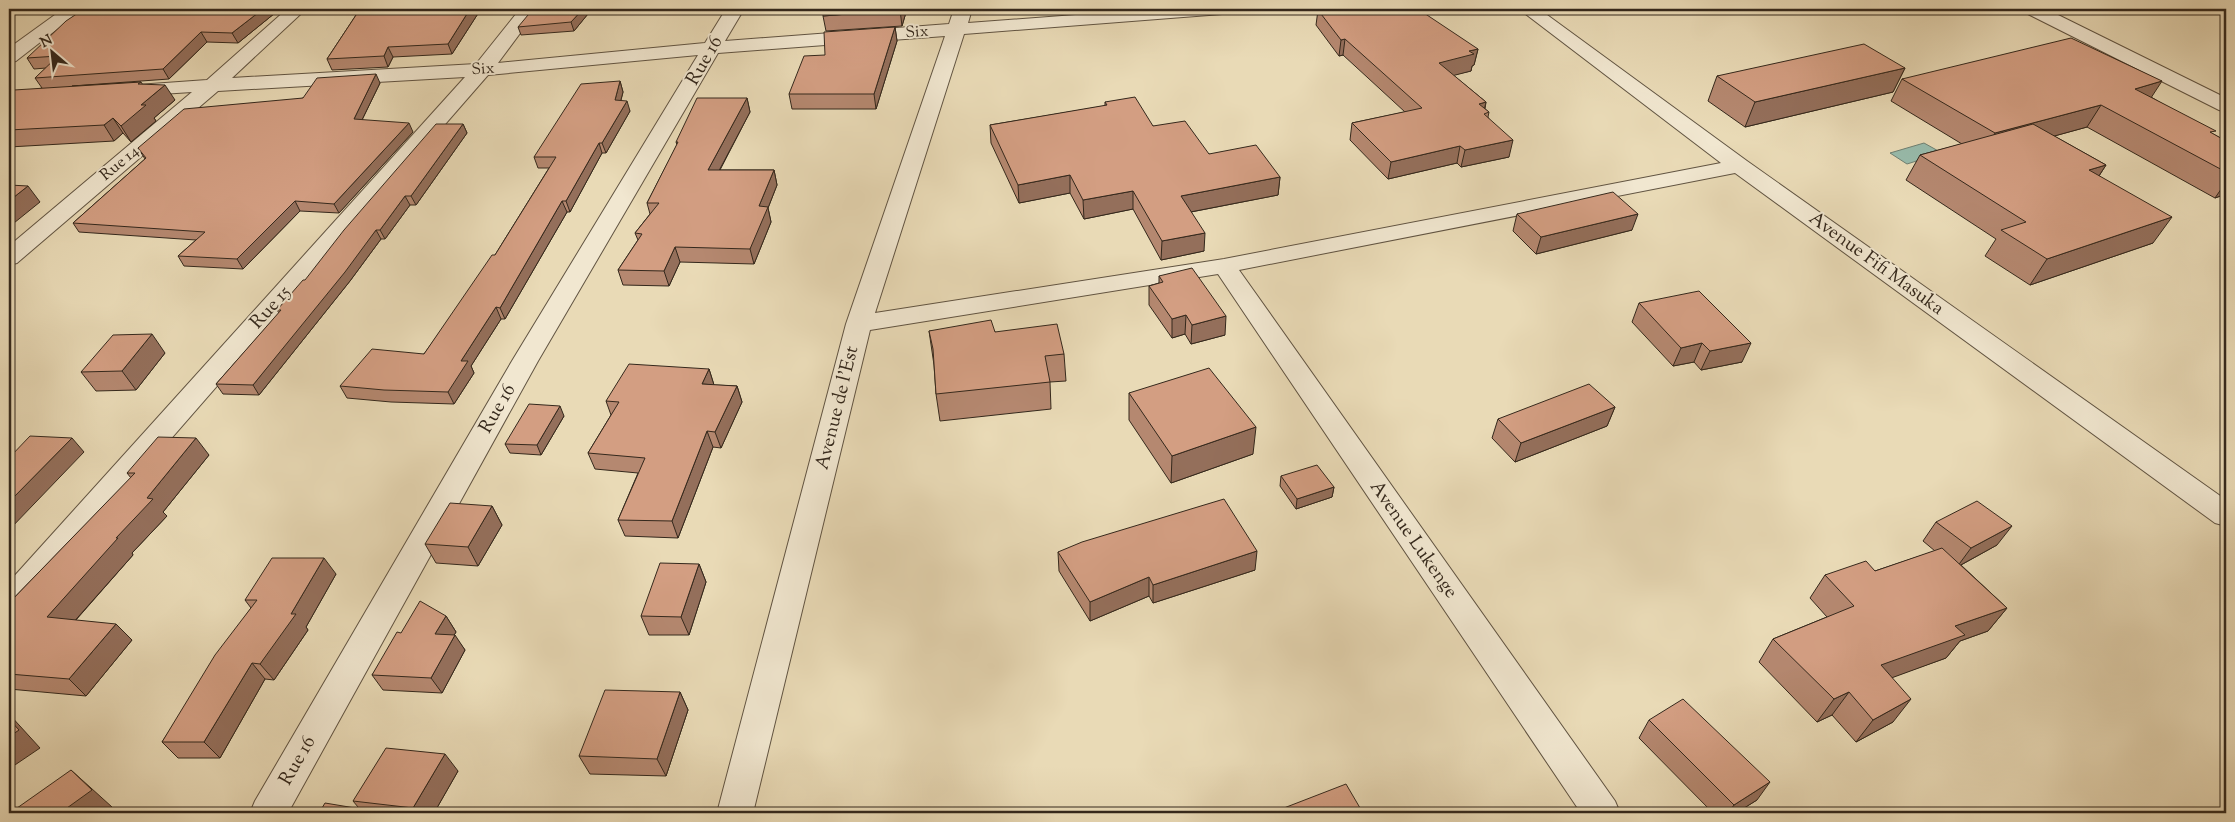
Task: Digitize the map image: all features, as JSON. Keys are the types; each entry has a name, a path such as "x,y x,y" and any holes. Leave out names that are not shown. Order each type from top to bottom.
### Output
{"street":[{"path":"9,57 74,9"},
{"name":"Rue 14","path":"9,258 214,84 298,9"},
{"name":"Rue 15","path":"9,603 482,70 529,9"},
{"name":"Rue 16","path":"268,813 525,361 735,9"},
{"name":"Six","path":"116,91 482,70 713,48 960,20 1222,9"},
{"name":"Avenue Fifi Masuka","path":"1528,9 1739,166 2226,515"},
{"path":"2032,9 2226,106"},
{"name":"Avenue de l'Est","path":"735,813 859,324 960,20"},
{"path":"859,324 1224,266 1739,166"},
{"name":"Avenue Lukenge","path":"1224,266 1602,813"}],"shaded area":[{"path":"1924,143 1942,153 1907,164 1890,153"}],"building":[{"path":"84,9 263,9 232,33 201,32 163,69 35,78 58,56 27,58 66,21"},
{"path":"360,9 470,9 448,44 388,47 384,56 327,59"},
{"path":"533,9 583,9 571,22 518,27"},
{"path":"823,9 900,9 900,10 823,16"},
{"path":"1418,9 1478,49 1469,51 1474,54 1439,63 1486,102 1479,104 1489,112 1484,114 1513,140 1465,150 1460,146 1391,162 1352,123 1422,108 1345,39 1341,40 1318,10"},
{"path":"895,27 874,94 789,94 804,56 825,55 824,32"},
{"path":"2071,38 2162,81 2135,89 2216,131 2210,132 2226,141 2226,172 2101,105 1995,133 1902,79"},
{"path":"1864,44 1905,68 1755,102 1717,76"},
{"path":"376,74 354,119 409,123 334,204 295,201 237,259 178,256 205,232 73,223 146,158 138,148 184,109 303,98 317,78"},
{"path":"620,81 615,100 627,101 602,143 599,143 566,201 562,201 500,308 496,307 461,361 468,361 448,392 384,390 340,386 372,349 424,354 492,255 495,255 556,157 534,157 581,84"},
{"path":"141,82 138,84 165,85 141,105 146,105 121,126 113,118 104,125 9,130 9,95 14,90"},
{"path":"1135,97 1153,126 1185,121 1209,154 1256,145 1280,177 1181,196 1205,233 1162,241 1133,191 1083,200 1070,175 1018,185 990,125 1107,105 1105,102"},
{"path":"697,98 747,98 708,170 774,170 759,206 768,207 750,249 675,247 664,271 618,270 642,234 635,233 659,203 647,203 678,142 676,142"},
{"path":"436,124 463,124 411,196 405,196 380,230 376,230 345,272 253,385 216,384 281,310 277,310 305,280 344,230"},
{"path":"2033,124 2106,165 2089,170 2172,217 2047,259 2001,230 2026,222 1920,155"},
{"path":"9,185 28,186 9,201"},
{"path":"1613,192 1638,214 1541,237 1517,214"},
{"path":"1192,268 1226,316 1192,325 1186,315 1172,319 1149,286 1163,282 1159,276"},
{"path":"1699,291 1751,343 1710,351 1702,343 1681,348 1639,303"},
{"path":"991,320 995,332 1057,324 1064,354 1045,356 1050,382 936,394 933,349 929,331"},
{"path":"152,334 122,371 81,372 113,335"},
{"path":"629,364 709,369 702,384 737,386 715,432 707,431 672,521 618,520 645,458 588,453 619,402 606,401"},
{"path":"1209,368 1256,427 1172,456 1129,393"},
{"path":"1589,384 1615,407 1521,443 1498,419"},
{"path":"529,404 560,406 537,445 505,444"},
{"path":"30,436 72,438 9,502 9,458"},
{"path":"158,437 196,438 147,498 153,499 47,617 116,624 69,679 9,674 9,603 135,473 127,473"},
{"path":"1317,465 1334,487 1297,499 1281,476"},
{"path":"1224,499 1257,551 1153,585 1149,577 1090,602 1058,552 1082,542"},
{"path":"1977,501 2012,526 1971,548 1936,522"},
{"path":"450,503 492,506 468,547 425,544"},
{"path":"1942,548 2007,608 1955,626 1965,635 1881,665 1911,699 1873,720 1849,692 1834,699 1773,639 1854,606 1825,575 1866,561 1875,571"},
{"path":"272,558 324,558 291,614 296,614 260,664 252,663 204,742 162,742 215,655 257,600 245,600"},
{"path":"660,563 699,564 681,617 641,616"},
{"path":"420,601 446,616 435,634 455,635 431,678 372,675 397,632 401,633"},
{"path":"605,690 680,692 657,759 579,756"},
{"path":"1683,699 1770,782 1734,805 1649,720"},
{"path":"9,719 19,730 9,737"},
{"path":"386,748 445,754 413,808 353,801"},
{"path":"71,770 92,790 60,813 10,813"},
{"path":"1346,784 1363,813 1271,813"},
{"path":"325,803 355,808 352,813 319,813"}]}
